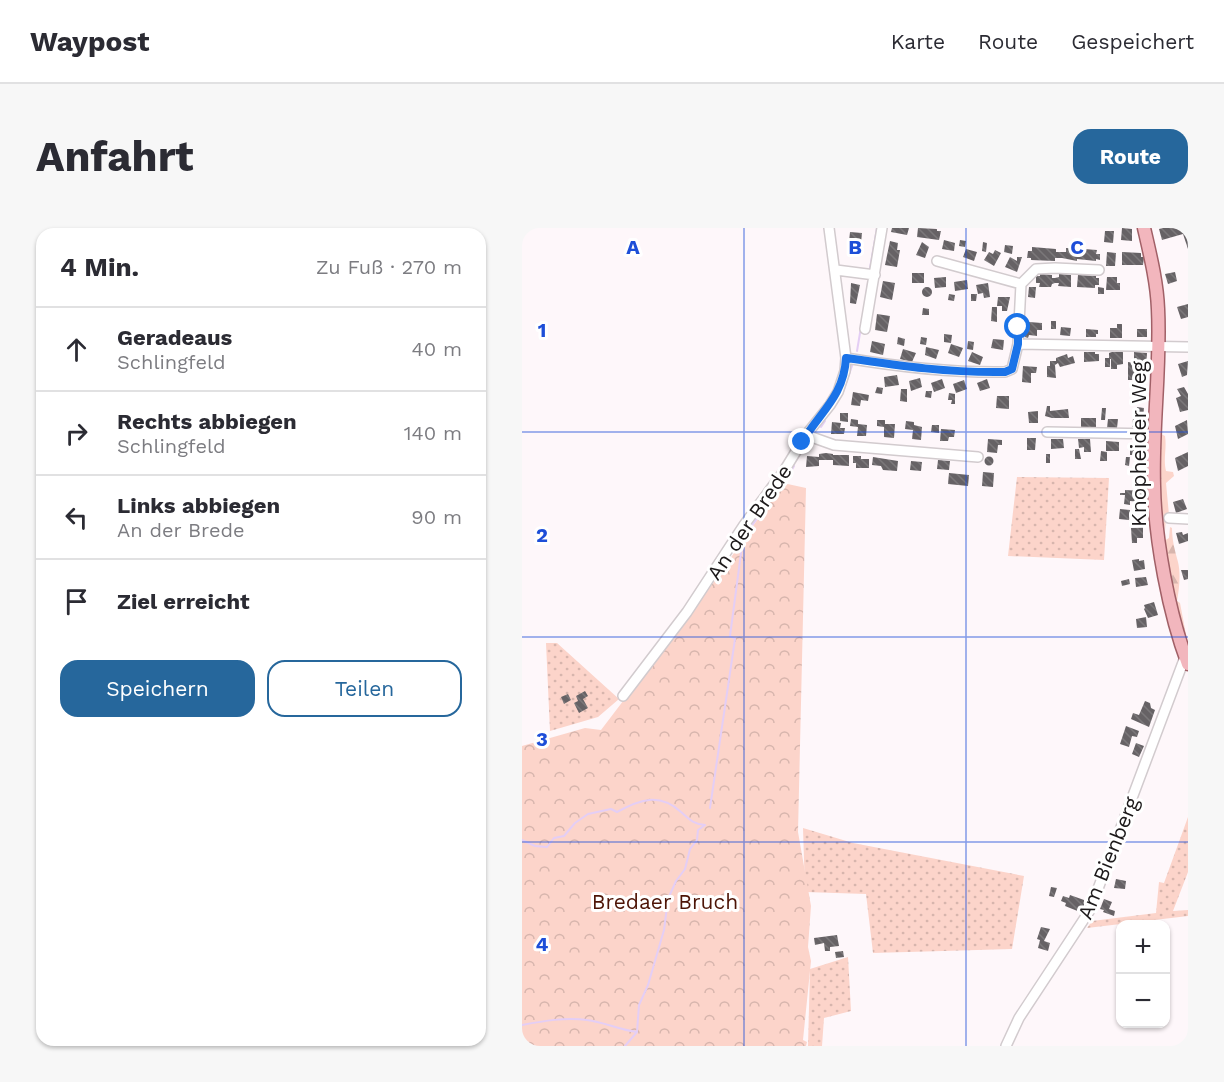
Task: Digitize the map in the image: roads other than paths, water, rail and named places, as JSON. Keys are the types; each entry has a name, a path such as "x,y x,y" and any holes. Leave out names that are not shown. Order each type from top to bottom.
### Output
{"main road":[{"name":"Knopheider Weg","path":"1144,228 1154,273 1158,308 1154,486 1157,529 1170,598 1187,662"}],"street":[{"name":"An der Brede","path":"623,696 693,604 744,525 838,392 845,371 846,358 830,228"},
{"path":"866,329 882,228"},
{"path":"937,261 1021,284"},
{"path":"846,358 960,373 1005,372 1012,369 1018,344 1021,284 1036,269 1099,270"},
{"path":"836,270 875,275"},
{"path":"1018,344 1188,347"},
{"path":"1047,432 1155,434"},
{"path":"806,435 834,445 978,457"},
{"path":"1169,518 1188,519"},
{"name":"Am Bienberg","path":"1006,1046 1019,1018 1090,910 1187,662"}],"waterway":[{"path":"870,268 877,228"},
{"path":"865,304 868,283"},
{"path":"857,351 861,327"},
{"path":"843,392 853,363"},
{"path":"821,427 825,421"},
{"path":"790,473 794,466"},
{"path":"710,808 735,639 730,636 743,538 784,481"},
{"path":"522,840 535,846 547,847 554,838 564,836 575,823 588,814 611,809 617,812 633,804 649,800 665,802 697,824 705,825"},
{"path":"625,1046 637,1032 639,1005 648,985 664,930 668,899 676,881 685,869 690,849 697,840 698,830 705,825"},
{"path":"522,1025 579,1019 637,1032"}],"park label":[{"name":"Bredaer Bruch","path":"665,901"}]}
